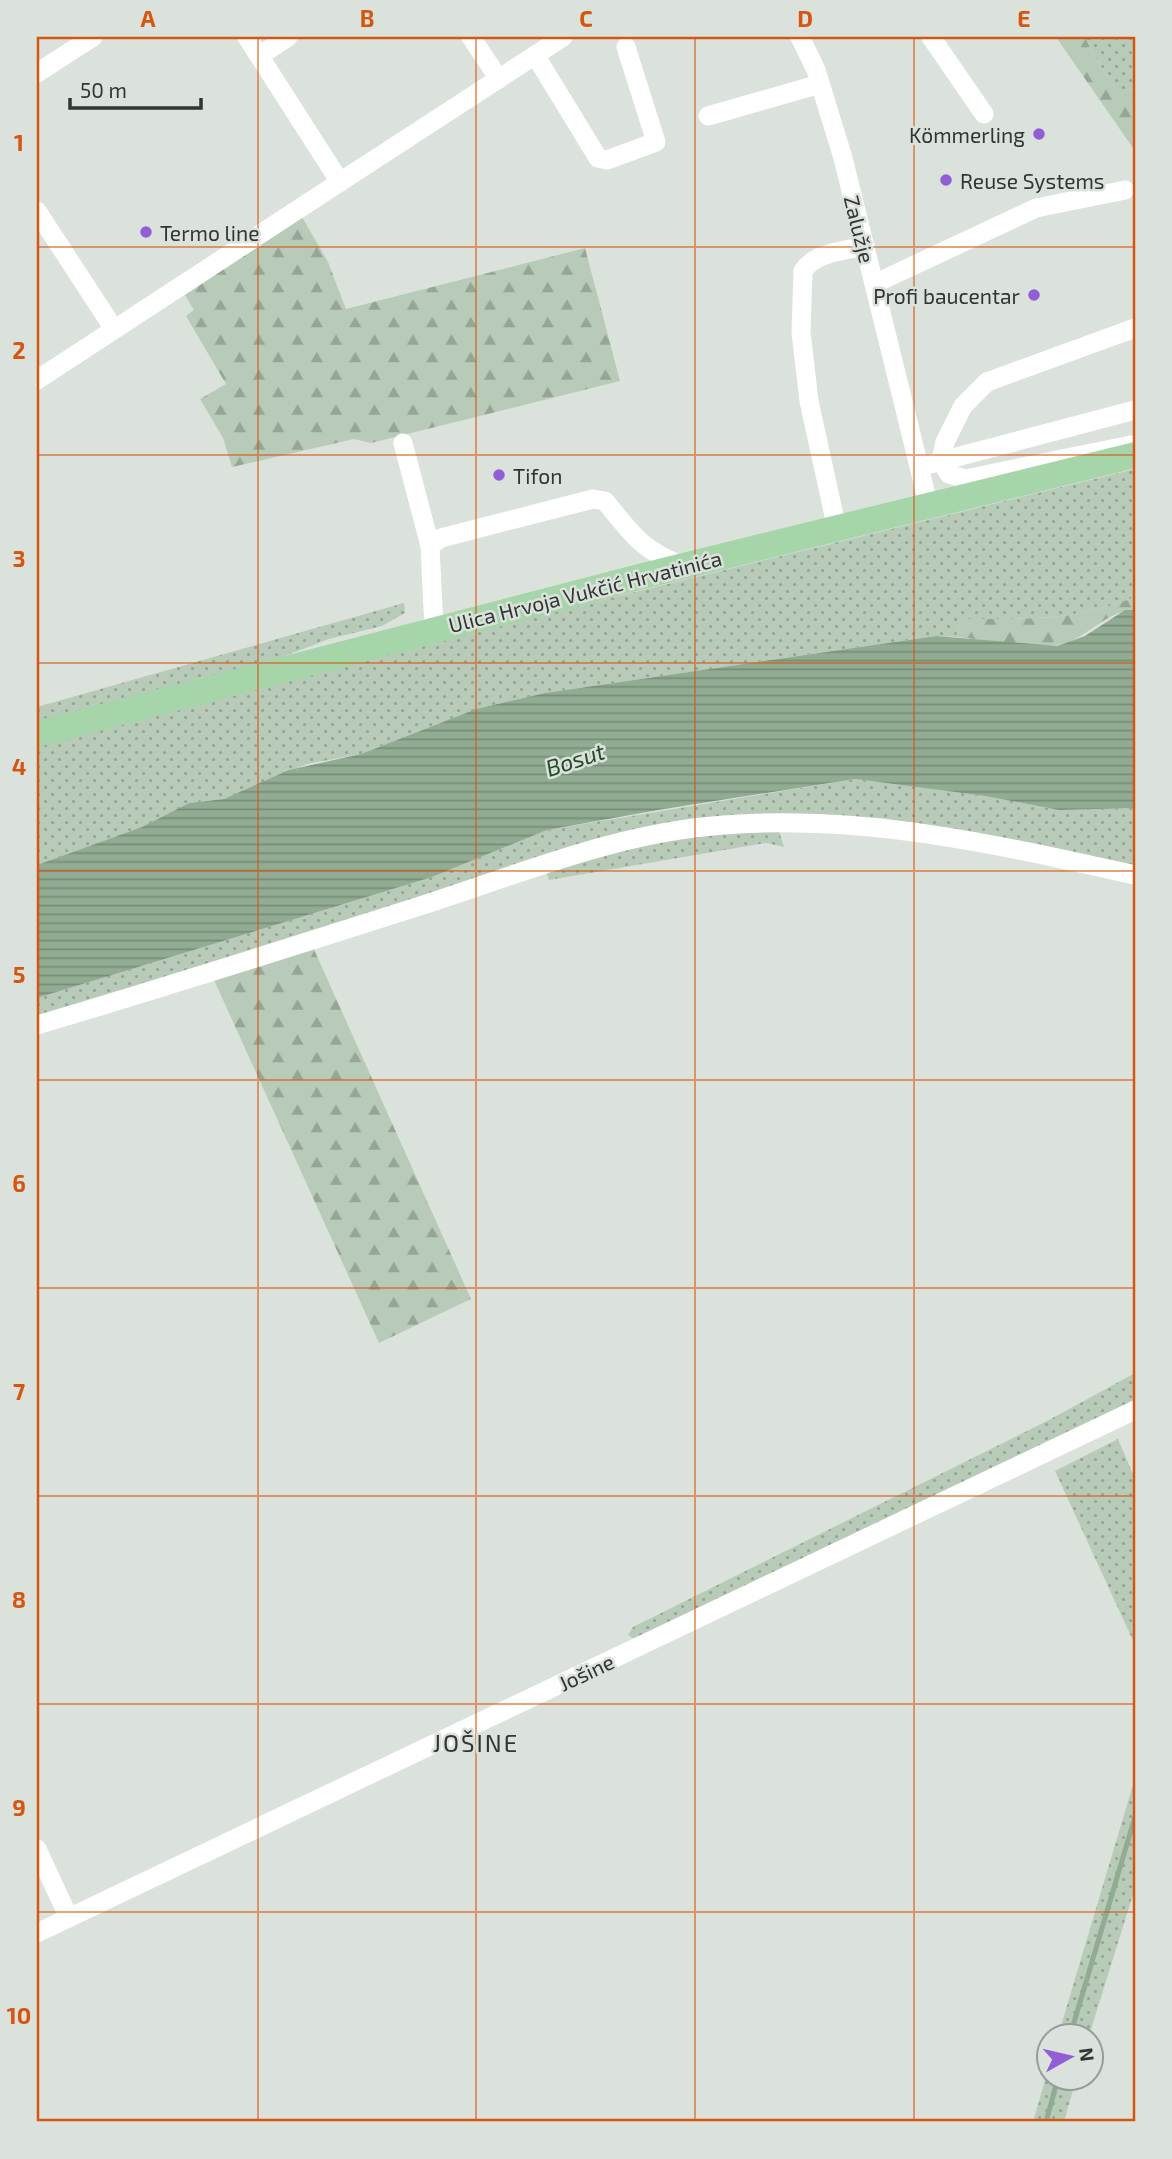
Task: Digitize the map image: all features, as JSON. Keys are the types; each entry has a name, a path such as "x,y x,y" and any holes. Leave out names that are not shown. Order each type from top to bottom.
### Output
{"main road":[{"name":"Ulica Hrvoja Vukčić Hrvatinića","path":"37,734 434,629 1135,455"}],"street":[{"path":"37,73 93,37"},
{"path":"247,37 340,182"},
{"path":"259,56 288,37"},
{"path":"471,37 499,79"},
{"path":"37,380 563,37"},
{"name":"Zalužje","path":"800,37 820,84 865,246 929,507"},
{"path":"931,37 984,114"},
{"path":"535,55 598,158 607,160 656,142 625,47"},
{"path":"708,116 820,84"},
{"path":"874,284 1037,208 1125,190"},
{"path":"37,211 114,329"},
{"path":"837,529 809,401 802,332 803,271 808,263 821,256 865,246"},
{"path":"1135,328 987,382 963,406 945,442 941,461 949,474 965,479 1135,444"},
{"path":"919,467 1135,410"},
{"path":"403,443 430,546 434,629"},
{"path":"430,546 441,537 593,499 605,501 622,525 657,556 684,566"},
{"path":"37,1025 413,908 556,859 616,844 722,825 851,824 919,831 1135,875"},
{"name":"Jošine","path":"37,1934 1135,1410"},
{"path":"37,1849 69,1918"}],"green space":[{"path":"1056,37 1085,37 1119,94 1135,87 1135,151"},
{"path":"1085,37 1135,37 1135,87 1119,94"},
{"path":"302,217 328,262 346,309 585,248 620,381 371,443 354,439 232,467 223,438 200,399 226,384 186,316 194,310 185,295"},
{"path":"1135,469 1135,597 1113,605 1051,617 965,619 960,621 956,637 936,636 545,693 476,709 361,754 307,764 224,799 189,803 143,827 37,865 37,744 412,647"},
{"path":"1135,597 1135,610 1116,614 1078,637 1058,645 1023,645 956,637 960,621 965,619 1071,615"},
{"path":"404,603 405,613 382,626 329,639 269,662 37,724 37,707"},
{"path":"855,779 985,796 1059,810 1135,808 1135,869 949,828 881,818 794,814 669,826 37,1018 37,998 432,877 547,830"},
{"path":"778,828 784,847 766,843 549,880 545,868 696,834"},
{"path":"312,945 471,1299 379,1343 214,980"},
{"path":"1135,1373 1135,1401 634,1639 628,1635 633,1627 1049,1420"},
{"path":"1118,1439 1135,1479 1135,1645 1055,1471"},
{"path":"1135,1778 1135,1888 1093,2022 1062,2022"},
{"path":"1042,2092 1072,2092 1064,2122 1033,2122"}],"water":[{"name":"Bosut","path":"1125,610 1135,610 1135,808 1059,810 985,796 855,779 658,810 547,830 432,877 37,998 37,865 142,827 189,803 224,799 289,770 361,754 476,709 545,693 936,636 1057,646 1085,636"}],"waterway":[{"path":"1074,2022 1135,1817"},
{"path":"1046,2122 1054,2092"}],"place":[{"name":"Kömmerling","path":"1039,134"},
{"name":"Reuse Systems","path":"946,180"},
{"name":"Termo line","path":"146,232"},
{"name":"Profi baucentar","path":"1034,295"},
{"name":"Tifon","path":"499,475"}],"district":[{"name":"JOŠINE","path":"476,1742"}]}
